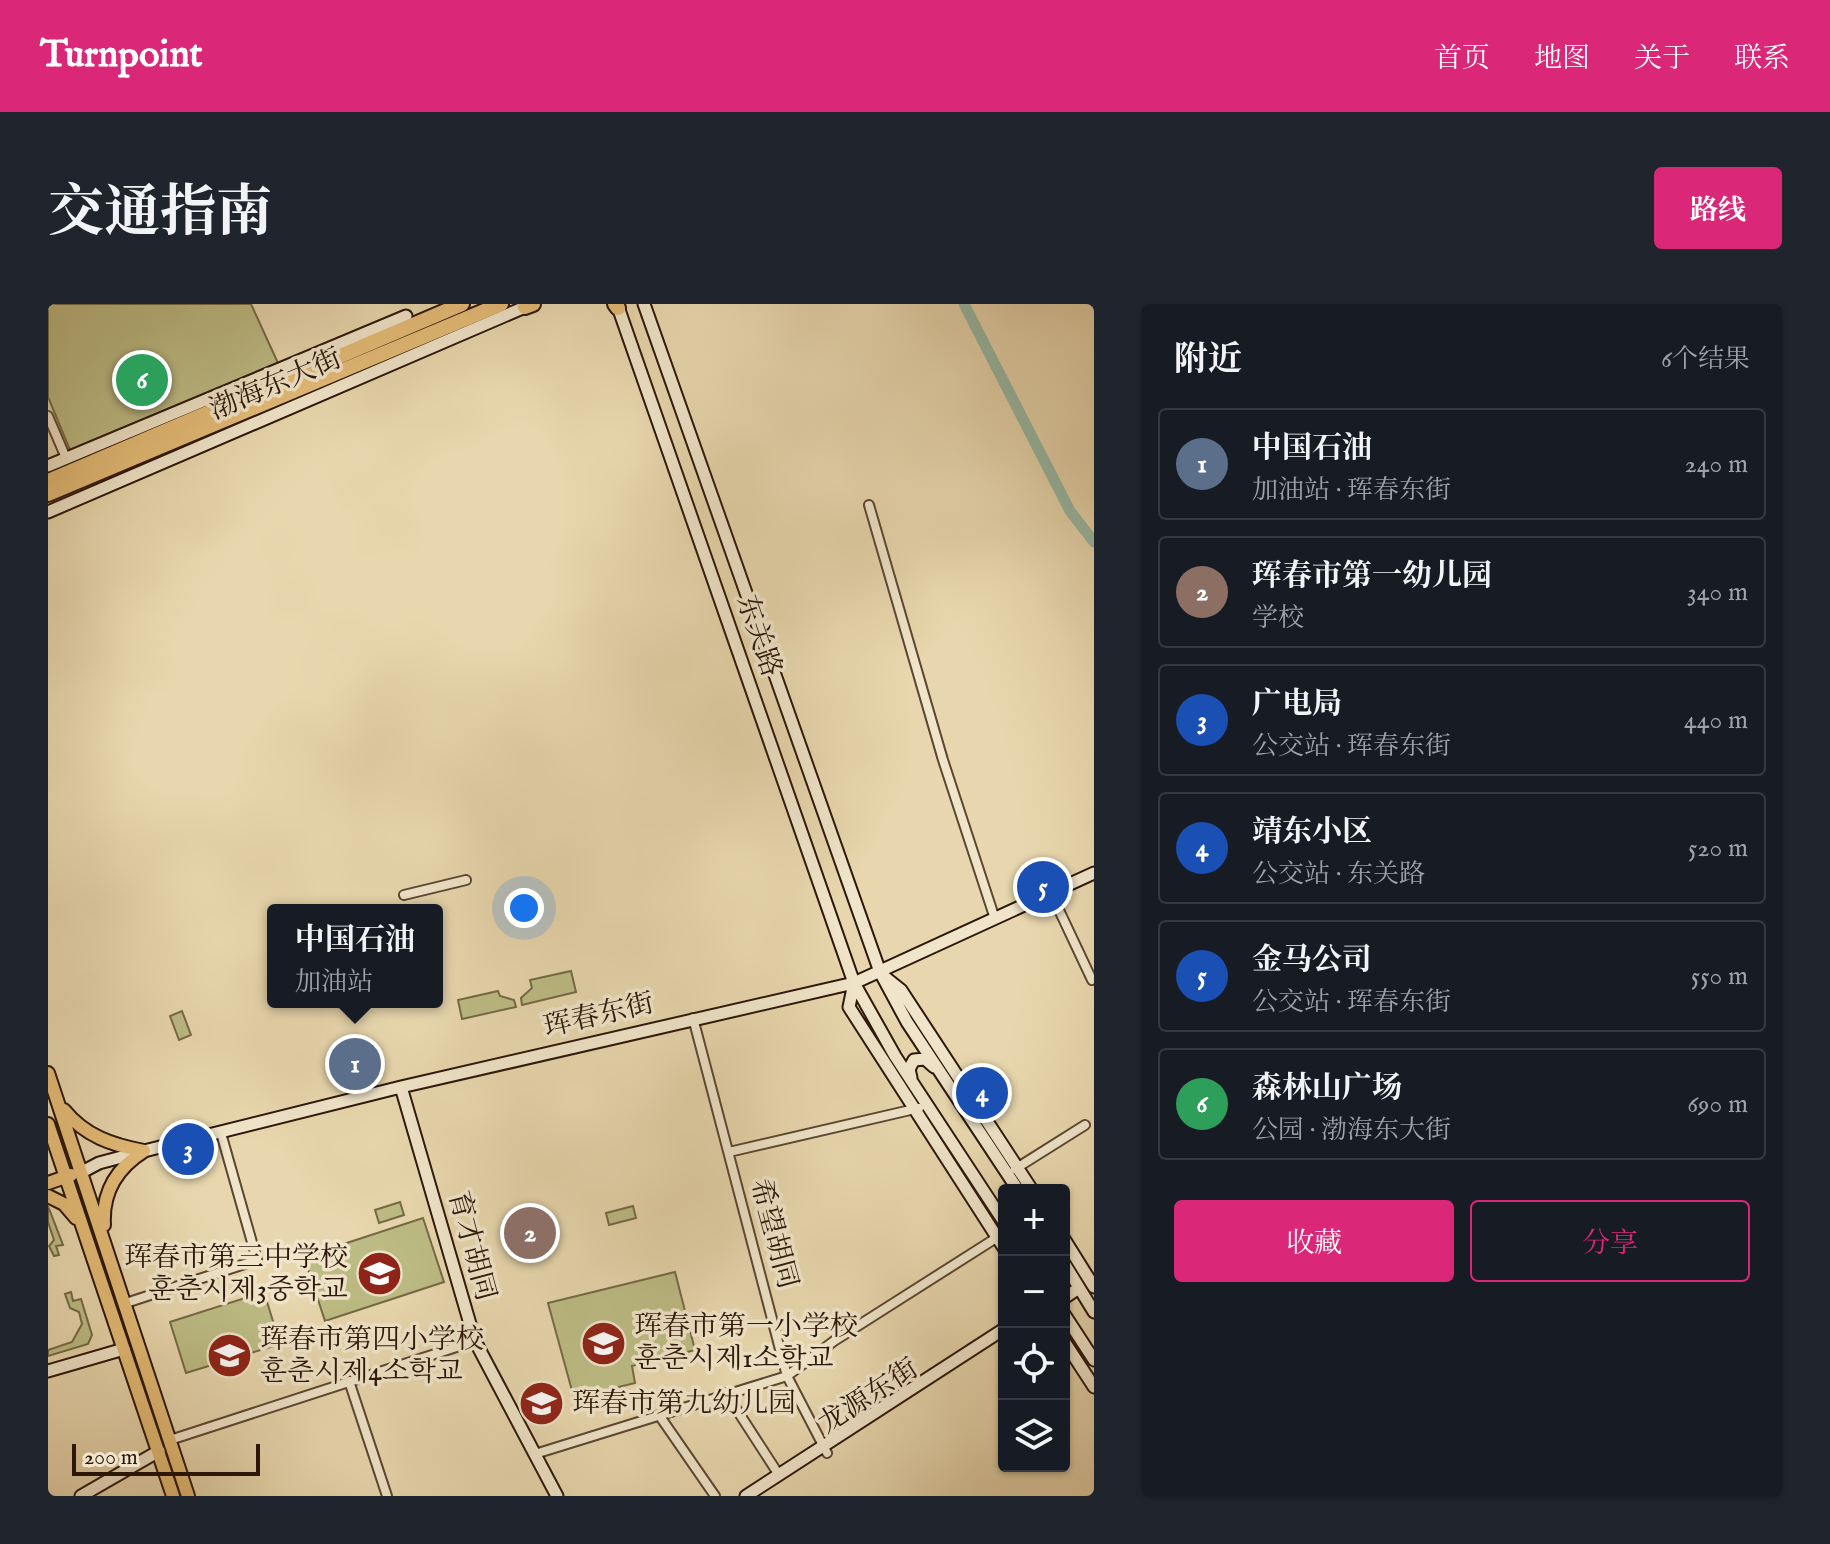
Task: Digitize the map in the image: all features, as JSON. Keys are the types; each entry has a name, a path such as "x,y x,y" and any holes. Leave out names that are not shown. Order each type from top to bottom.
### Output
{"highway":[{"name":"渤海东大街","path":"48,481 408,321 462,304"},
{"name":"渤海东大街","path":"48,494 501,304"}],"main road":[{"name":"东关路","path":"644,304 880,972 940,1073 1012,1171 1026,1184"},
{"name":"东关路","path":"617,305 854,983 914,1085 921,1107 998,1232"},
{"name":"渤海东大街","path":"48,512 529,306"},
{"name":"渤海东大街","path":"48,466 408,321"},
{"name":"珲春东街","path":"80,1167 401,1087 854,983 1094,873"},
{"name":"东关路","path":"880,972 901,990 1012,1171 1016,1184"},
{"name":"东关路","path":"854,983 849,1007 998,1214"},
{"path":"914,1085 909,1072 914,1060 925,1059 940,1073"},
{"path":"48,1073 188,1496"},
{"name":"育才胡同","path":"401,1087 475,1341 557,1496"},
{"path":"59,1104 82,1129 107,1142 144,1151"},
{"path":"48,1124 173,1496"},
{"path":"104,1240 106,1195 127,1162 144,1151"},
{"path":"48,1174 80,1167"},
{"path":"48,1183 65,1172"},
{"path":"48,1196 71,1209 90,1243"},
{"path":"1070,1253 1094,1312"},
{"path":"1070,1270 1085,1289"},
{"path":"1070,1323 1094,1360"},
{"name":"龙源东街","path":"760,1496 998,1333"},
{"name":"龙源东街","path":"746,1496 998,1341"},
{"path":"48,1371 124,1349"},
{"path":"1070,1350 1094,1387"},
{"path":"81,1496 159,1451"}],"street":[{"path":"401,304 408,321"},
{"path":"48,416 66,458"},
{"path":"869,505 943,760 995,919"},
{"path":"404,895 466,880"},
{"path":"1051,893 1092,980"},
{"name":"希望胡同","path":"693,1018 787,1376 825,1450"},
{"path":"729,1152 921,1107"},
{"path":"1012,1171 1085,1125"},
{"path":"126,1303 257,1260 221,1133"},
{"path":"535,1454 787,1376 834,1341 998,1241"},
{"path":"170,1440 475,1341"},
{"path":"349,1381 387,1496"},
{"path":"726,1393 779,1475"},
{"path":"659,1415 715,1496"}],"shaded area":[{"path":"48,304 251,304 278,363 70,450 48,397"},
{"path":"571,971 576,992 522,1005 521,998 532,988 530,980"},
{"path":"498,991 500,996 514,1000 516,1007 462,1019 458,1000"},
{"path":"182,1011 191,1035 179,1040 170,1016"},
{"path":"400,1202 404,1215 379,1223 375,1210"},
{"path":"48,1206 63,1245 56,1246 59,1255 54,1256 49,1246 54,1240 48,1222"},
{"path":"633,1206 636,1218 609,1225 606,1213"},
{"path":"423,1218 444,1282 325,1321 304,1257"},
{"path":"675,1272 695,1350 632,1366 635,1383 574,1398 548,1303"},
{"path":"71,1292 73,1301 81,1299 92,1335 88,1344 48,1356 48,1350 72,1342 82,1324 79,1312 70,1308 65,1294"},
{"path":"264,1292 280,1344 186,1373 170,1322"}],"waterway":[{"path":"964,304 1070,511 1094,542"}],"place":[{"name":"森林山广场","path":"142,380"},
{"name":"金马公司","path":"1043,887"},
{"name":"中国石油","path":"355,1064"},
{"name":"靖东小区","path":"982,1093"},
{"name":"广电局","path":"188,1149"},
{"name":"珲春市第一幼儿园","path":"530,1233"},
{"name":"珲春市第三中学校 훈춘시제3중학교","path":"379,1274"},
{"name":"珲春市第一小学校 훈춘시제1소학교","path":"603,1343"},
{"name":"珲春市第四小学校 훈춘시제4소학교","path":"229,1356"},
{"name":"珲春市第九幼儿园","path":"541,1404"}]}
